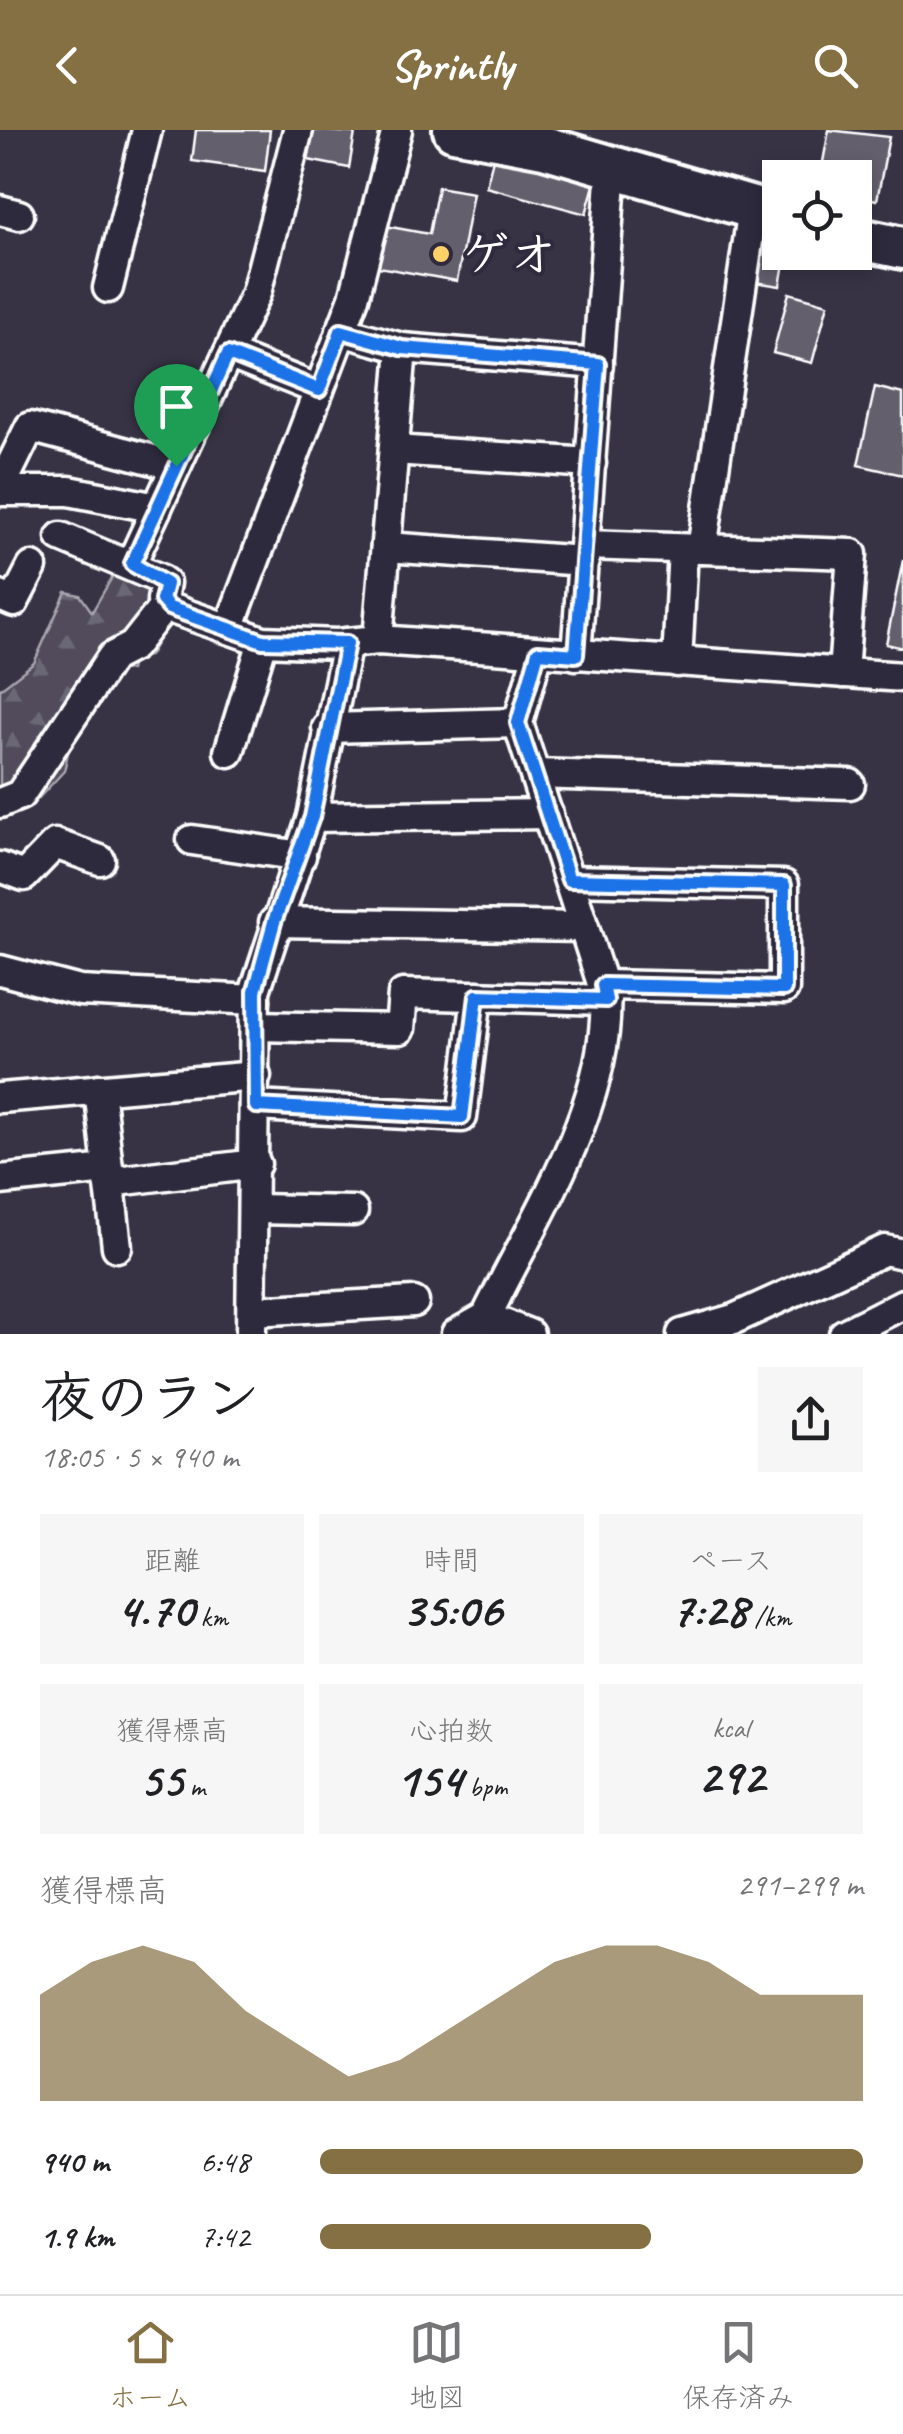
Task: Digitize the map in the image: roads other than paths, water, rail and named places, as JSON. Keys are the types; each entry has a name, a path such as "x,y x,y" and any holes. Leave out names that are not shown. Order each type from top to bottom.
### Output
{"highway":[{"path":"478,132 762,211"},
{"path":"872,242 903,248"}],"street":[{"path":"108,288 147,130"},
{"path":"132,564 256,293 298,130"},
{"path":"229,628 341,331 397,130"},
{"path":"576,655 612,167"},
{"path":"676,662 692,549 762,230"},
{"path":"341,331 402,348 598,364"},
{"path":"378,640 402,348"},
{"path":"228,354 319,390"},
{"path":"157,508 69,491 0,490 30,427 176,466"},
{"path":"394,450 591,463"},
{"path":"61,537 132,564 166,584 162,600 166,604 263,641 378,640 903,677"},
{"path":"386,547 585,553 692,549 852,554 843,672"},
{"path":"0,596 14,602 32,567"},
{"path":"0,803 20,795 112,657 133,646 166,604"},
{"path":"229,752 263,641"},
{"path":"347,643 312,817 302,856 274,922 255,1013 251,1322 414,1302"},
{"path":"456,1334 486,1317 594,1095 608,1028 604,992 518,723 538,652"},
{"path":"328,728 518,723"},
{"path":"535,774 850,784"},
{"path":"312,817 548,814"},
{"path":"192,840 302,856"},
{"path":"0,867 24,876 56,844 100,860"},
{"path":"0,970 80,991 400,1029 403,994 784,989 784,885 569,880"},
{"path":"274,922 584,927"},
{"path":"256,1106 462,1117 477,996"},
{"path":"0,1098 256,1076"},
{"path":"99,1089 117,1246"},
{"path":"0,1180 256,1164"},
{"path":"255,1209 354,1212"},
{"path":"682,1334 734,1318 885,1250 903,1254"},
{"path":"844,1334 903,1304"},
{"path":"486,1317 529,1334"}],"place":[{"name":"ゲオ","path":"441,254"}]}
